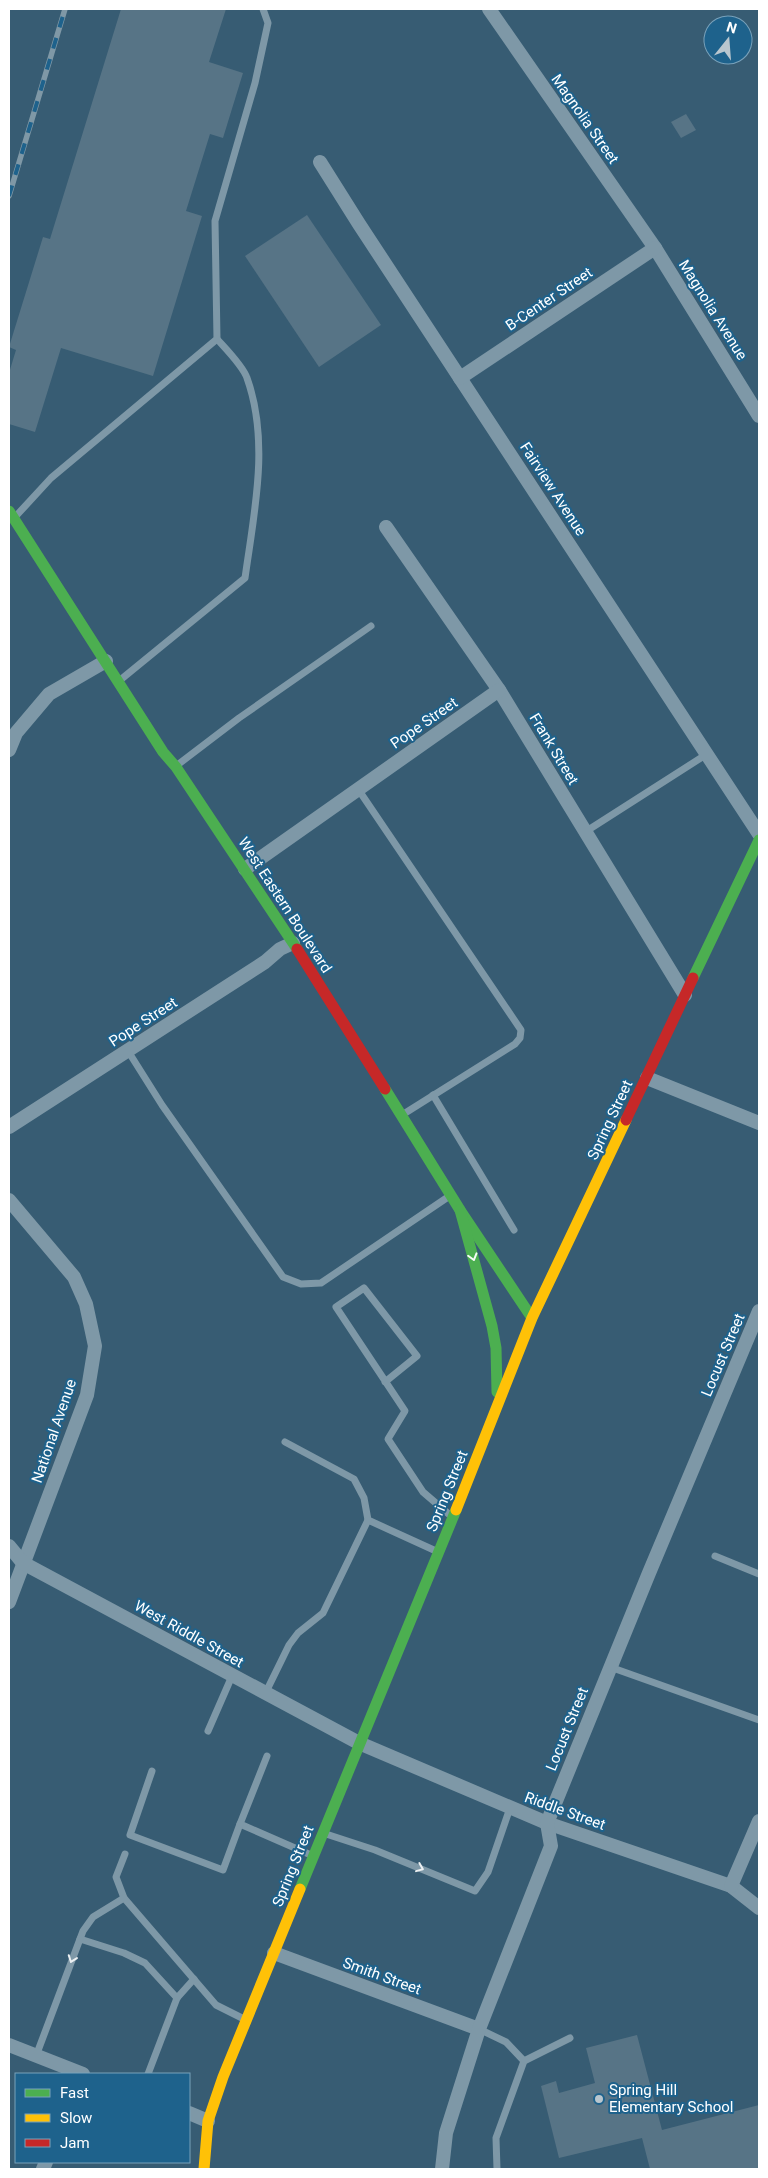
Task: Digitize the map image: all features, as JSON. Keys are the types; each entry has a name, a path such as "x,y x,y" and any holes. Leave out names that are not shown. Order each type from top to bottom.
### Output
{"main road":[{"name":"West Eastern Boulevard","path":"11,515 163,752 176,767 293,943 400,1116 532,1318"},
{"name":"Spring Street","path":"204,2169 208,2121 223,2076 453,1518 532,1318 759,840"},
{"path":"460,1210 492,1326 496,1348 497,1404"}],"street":[{"name":"Magnolia Street","path":"489,9 655,248"},
{"name":"Fairview Avenue","path":"320,162 759,834"},
{"name":"B-Center Street","path":"460,378 655,248"},
{"name":"Magnolia Avenue","path":"655,248 759,416"},
{"name":"Frank Street","path":"386,527 499,690 685,995"},
{"path":"9,750 16,733 49,694 106,661"},
{"name":"Pope Street","path":"244,868 499,690"},
{"name":"Pope Street","path":"9,1127 265,962 280,949 293,943"},
{"path":"647,1078 759,1123"},
{"name":"National Avenue","path":"9,1200 74,1277 86,1304 95,1346 87,1396 9,1602"},
{"name":"Locust Street","path":"442,2169 446,2132 479,2029 551,1846 547,1823 759,1311"},
{"name":"West Riddle Street","path":"9,1546 23,1563 265,1694 360,1743"},
{"name":"Riddle Street","path":"360,1743 547,1823 731,1886 759,1908"},
{"path":"731,1886 759,1821"},
{"name":"Smith Street","path":"274,1953 479,2029"},
{"path":"9,2045 78,2073"},
{"path":"190,2113 208,2121"}],"lane":[{"path":"119,681 245,578 257,495 258,424 247,376 217,339 215,221 254,83 268,23 263,9"},
{"path":"11,515 51,478 217,339"},
{"path":"176,767 255,706 371,626"},
{"path":"585,832 707,754"},
{"path":"358,789 521,1030 520,1038 515,1044 400,1116"},
{"path":"128,1051 162,1105 283,1277 300,1284 321,1283 451,1195"},
{"path":"433,1096 514,1230"},
{"path":"385,1382 416,1356 364,1288 336,1307 385,1382 405,1411 388,1439 424,1492 453,1518"},
{"path":"265,1694 289,1645 298,1633 323,1613 368,1520 364,1498 354,1479 285,1442"},
{"path":"368,1520 439,1552"},
{"path":"714,1556 759,1574"},
{"path":"610,1667 759,1720"},
{"path":"208,1731 232,1676"},
{"path":"152,1771 130,1835 223,1870 267,1756"},
{"path":"323,1833 375,1850 474,1891 488,1872 510,1808"},
{"path":"240,1824 314,1856"},
{"path":"125,1854 116,1877 124,1898 216,2005 246,2020"},
{"path":"36,2056 83,1931 93,1917 124,1898"},
{"path":"80,1939 124,1953 145,1963 178,1998"},
{"path":"148,2073 178,1998 194,1979"},
{"path":"479,2029 506,2042 524,2061"},
{"path":"497,2169 496,2138 524,2061 570,2038"}],"building":[{"path":"121,9 226,9 209,62 243,73 223,138 210,134 186,211 202,216 153,376 61,348 35,432 9,424 9,373 16,350 9,347 43,237 50,239"},
{"path":"686,114 696,130 681,138 671,122"},
{"path":"307,215 381,325 319,367 245,256"},
{"name":"Spring Hill Elementary School","path":"637,2035 662,2130 759,2105 759,2169 650,2169 642,2138 559,2158 541,2086 556,2081 559,2093 595,2083 586,2048"}],"railway":[{"path":"9,196 65,9"}],"traffic: fast":[{"path":"9,511 163,752 176,767 297,949"},
{"path":"693,978 759,840"},
{"path":"385,1089 460,1210 532,1318"},
{"path":"460,1210 492,1326 496,1348 497,1392"},
{"path":"300,1889 456,1510"}],"traffic: slow":[{"path":"456,1510 532,1318 626,1120"},
{"path":"204,2169 208,2121 223,2077 300,1889"}],"traffic: jam":[{"path":"297,949 385,1089"},
{"path":"626,1120 693,978"}],"place":[{"name":"Spring Hill Elementary School","path":"599,2099"}]}
